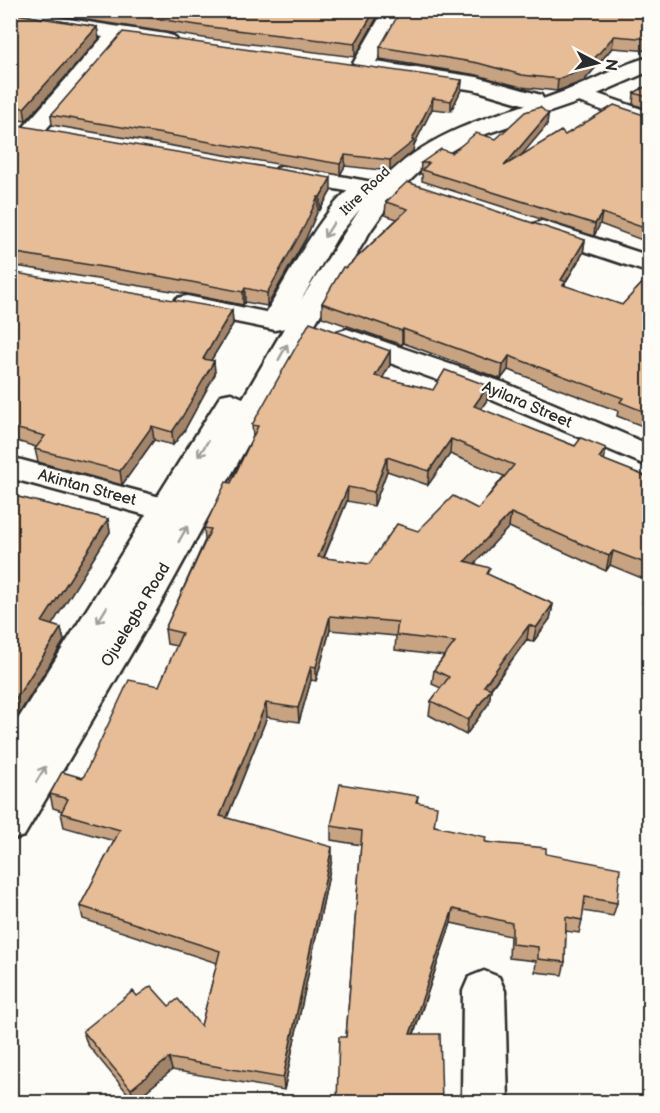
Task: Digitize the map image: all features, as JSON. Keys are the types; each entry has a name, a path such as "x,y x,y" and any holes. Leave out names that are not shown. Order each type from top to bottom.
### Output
{"main road":[{"path":"362,67 394,10"},
{"path":"10,16 187,44"},
{"path":"33,130 118,32"},
{"name":"Itire Road","path":"244,401 288,321 330,228 346,207 414,147 442,130 471,117 533,100 650,53"},
{"name":"Itire Road","path":"288,321 364,218 406,184 418,161 456,137 486,123 578,94 650,63"},
{"path":"339,64 424,74 477,84 533,100"},
{"path":"578,94 650,120"},
{"path":"259,168 367,188"},
{"path":"516,221 650,265"},
{"name":"Ayilara Street","path":"160,299 288,321 495,390 650,457"},
{"name":"Ojuelegba Road","path":"10,765 79,655 164,509 244,401"},
{"name":"Ojuelegba Road","path":"10,824 159,579 244,401"},
{"name":"Akintan Street","path":"10,467 164,509"},
{"path":"484,991 485,1102"}],"building":[{"path":"100,10 375,10 355,44 210,27"},
{"path":"401,10 650,10 650,39 614,36 586,68 558,79 522,75 478,63 380,47"},
{"path":"10,13 97,27 24,108 10,106"},
{"path":"123,32 462,80 451,101 433,98 412,140 414,141 390,160 345,155 340,164 51,115"},
{"path":"650,84 650,98 634,93"},
{"path":"614,105 650,117 650,223 644,228 602,213 595,224 422,170 429,163 421,163 441,149 452,153 476,133 496,139 525,112 540,107 548,114 504,166 561,131 565,135"},
{"path":"10,124 331,178 318,197 267,293 245,288 243,292 10,252"},
{"path":"407,182 585,240 561,280 566,282 563,285 622,305 650,275 650,414 620,402 623,398 509,356 503,365 322,303 343,267 346,268 408,209 386,202"},
{"path":"10,272 232,310 203,359 214,361 172,432 152,426 120,471 35,449 45,436 10,427"},
{"path":"310,322 390,351 375,376 433,390 445,370 486,385 488,386 474,406 575,446 581,438 606,448 599,458 650,478 650,565 613,551 609,556 511,513 465,561 490,568 487,574 553,604 536,628 529,625 484,686 491,689 468,720 431,701 449,677 434,670 455,642 396,635 398,622 330,616 316,667 311,666 298,708 266,703 220,816 332,847 283,1078 169,1058 131,1089 83,1031 133,991 137,996 151,986 169,1006 178,999 201,1026 220,951 80,906 120,830 61,813 68,799 50,794 62,772 83,778 129,680 159,686 182,633 165,629 211,529 204,528 226,482 231,483 258,426 252,425","holes":["451,439 514,465 478,509 453,496 418,531 397,524 369,564 318,557 348,487 374,492 387,457 429,471"]},
{"path":"10,495 108,519 42,622 61,628 12,705 10,705"},
{"path":"650,580 650,590 645,588"},
{"path":"340,784 418,796 416,802 437,806 434,826 486,837 485,842 546,848 546,854 620,868 617,903 585,897 582,920 566,917 565,962 538,959 538,947 512,944 512,923 453,909 410,1034 440,1034 442,1102 337,1102 339,1037 346,1037 362,831 331,826"}]}
